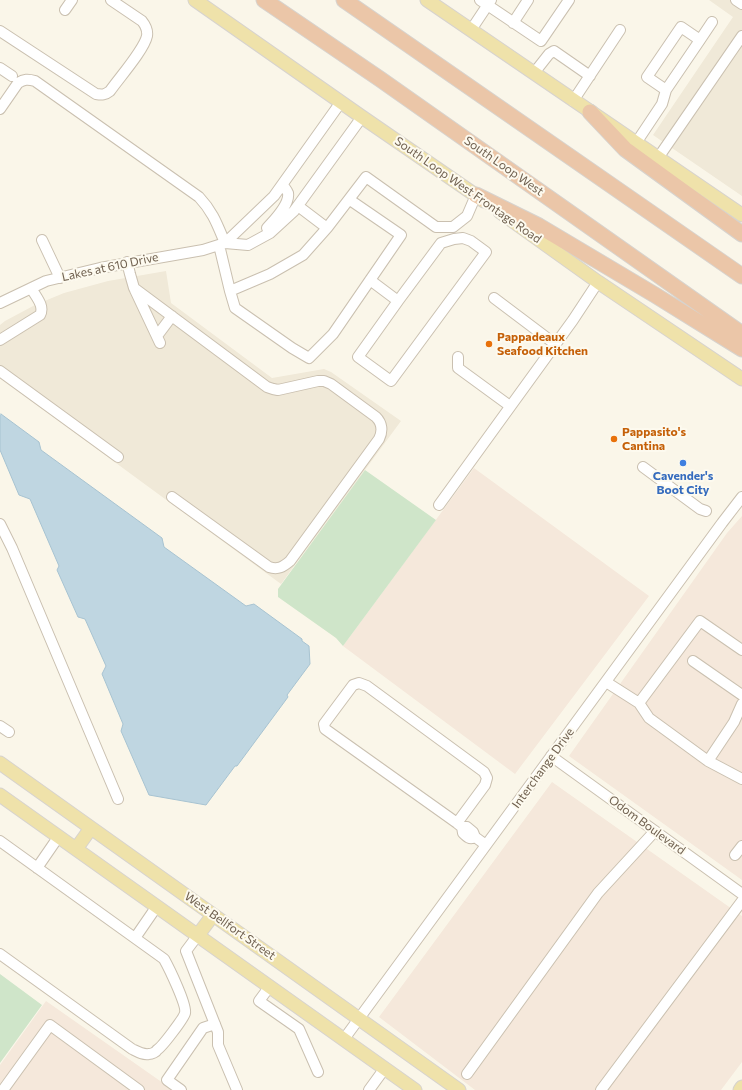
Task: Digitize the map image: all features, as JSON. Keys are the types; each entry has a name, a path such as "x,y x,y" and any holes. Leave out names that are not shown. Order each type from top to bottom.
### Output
{"highway":[{"name":"South Loop West","path":"264,0 380,79 742,334"},
{"path":"344,0 742,276"},
{"path":"590,112 625,149 742,234"},
{"path":"476,195 539,226 742,349"}],"main road":[{"name":"South Loop West Frontage Road","path":"194,0 476,195 598,282 742,379"},
{"path":"427,0 573,101 658,158 740,210"},
{"name":"West Bellfort Street","path":"0,763 459,1090"},
{"path":"0,795 415,1090"},
{"path":"76,849 91,828"},
{"path":"198,935 213,915"}],"street":[{"path":"65,10 72,0"},
{"path":"0,31 96,94 102,96 110,91 138,53 147,37 148,31 142,21 111,0"},
{"path":"513,22 528,0"},
{"path":"471,30 486,2 541,41 569,0"},
{"path":"736,0 742,4"},
{"path":"636,143 662,104 666,90 712,22"},
{"path":"666,90 647,77 681,27 700,40"},
{"path":"573,101 620,30"},
{"path":"658,158 742,36"},
{"path":"534,73 548,54 554,51 590,76"},
{"path":"0,68 12,76"},
{"path":"0,109 18,83 22,80 28,79 35,82 199,197 214,216 222,244 230,291 235,308 292,348 309,358 333,334 401,235 350,200"},
{"name":"Lakes at 610 Drive","path":"222,244 274,196 341,102"},
{"path":"248,245 270,233 294,211 362,117"},
{"path":"230,291 270,274 303,255 350,200 366,177 436,226 453,227 467,216 476,195"},
{"path":"248,245 267,228 284,208 288,199 288,192 283,185"},
{"path":"298,206 327,228"},
{"path":"463,238 471,241 486,252 391,381 358,357 398,301 441,243 463,238"},
{"path":"42,240 60,278"},
{"name":"Lakes at 610 Drive","path":"0,303 46,281 100,268 203,250 222,244 248,245"},
{"path":"128,262 134,288 159,340 172,316"},
{"path":"370,280 398,301"},
{"path":"439,505 598,282"},
{"path":"0,340 40,315 42,312 42,307 31,288"},
{"path":"134,288 267,387 278,390 324,380 376,417 379,420 382,429 379,439 290,561 279,568 269,567 172,498"},
{"path":"494,298 555,344"},
{"path":"458,357 458,368 510,406"},
{"path":"0,371 118,457"},
{"path":"643,467 700,509 706,511"},
{"name":"Interchange Drive","path":"344,1039 742,497"},
{"path":"0,524 12,548 118,800"},
{"path":"639,703 700,621 742,650"},
{"path":"693,661 742,695"},
{"path":"606,682 639,703 649,718 708,761 742,779"},
{"path":"460,825 485,785 487,778 484,772 367,686 359,683 353,685 324,724 325,729 460,825 467,827 473,832 475,837 486,845"},
{"path":"708,761 734,722 742,704"},
{"path":"0,726 9,732"},
{"name":"Odom Boulevard","path":"551,756 742,894"},
{"path":"467,1074 598,893 654,831"},
{"path":"37,868 59,836"},
{"path":"0,841 164,959 184,1003 185,1013 157,1050 150,1054 143,1054 132,1049 0,954"},
{"path":"735,855 742,846"},
{"path":"601,1090 742,901"},
{"path":"135,938 157,906"},
{"path":"198,935 186,951 218,1032 218,1045 238,1090"},
{"path":"270,986 259,1001 299,1029 318,1072"},
{"path":"181,1090 167,1080 203,1028 215,1024"},
{"path":"3,1090 50,1025 139,1090"},
{"path":"369,1090 385,1068"}],"shaded area":[{"path":"709,0 742,0 742,196 653,135 733,17"},
{"path":"166,271 171,303 272,378 324,369 331,372 401,421 281,584 0,378 0,325 5,321 35,305 64,293 108,281"},
{"path":"474,468 649,596 515,774 343,646"},
{"path":"742,516 742,880 569,756 727,533"},
{"path":"552,782 742,916 742,1062 721,1090 475,1090 379,1017"},
{"path":"46,1001 173,1090 0,1090 0,1065"}],"green space":[{"path":"365,470 436,520 343,646 336,638 278,597 278,589"},
{"path":"0,974 42,1005 0,1063"}],"water":[{"path":"1,414 39,442 41,450 162,538 164,547 246,606 254,604 302,639 302,641 309,646 310,664 287,695 288,697 206,805 149,795 121,731 123,724 102,674 106,666 85,619 78,617 57,570 59,566 30,499 19,495 0,450"}],"place":[{"name":"Pappadeaux Seafood Kitchen","path":"489,344"},
{"name":"Pappasito's Cantina","path":"614,439"},
{"name":"Cavender's Boot City","path":"683,463"}]}
